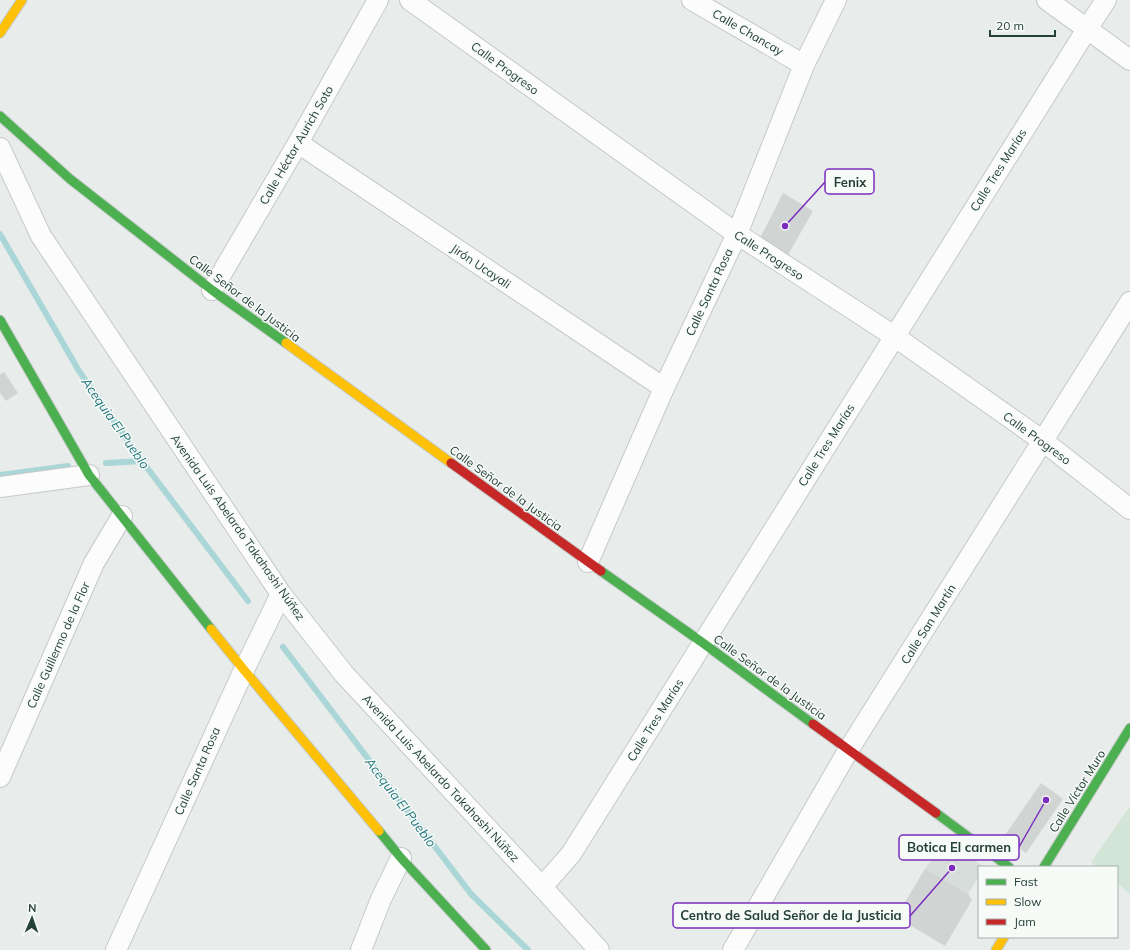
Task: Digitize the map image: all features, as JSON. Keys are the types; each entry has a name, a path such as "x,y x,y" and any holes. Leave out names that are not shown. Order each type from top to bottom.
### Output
{"street":[{"path":"0,33 22,0"},
{"name":"Calle Héctor Aurich Soto","path":"212,290 298,143 378,0"},
{"name":"Calle Progreso","path":"410,0 737,234 894,336 1043,441 1130,509"},
{"name":"Calle Chancay","path":"692,0 804,65"},
{"name":"Calle Santa Rosa","path":"588,562 664,388 737,234 804,65 836,0"},
{"path":"1046,0 1130,60"},
{"name":"Calle Tres Marías","path":"542,887 571,854 894,336 1106,0"},
{"name":"Calle Señor de la Justicia","path":"0,116 70,179 212,290 588,562 703,643 1008,866"},
{"name":"Jirón Ucayali","path":"298,143 664,388"},
{"name":"Avenida Luis Abelardo Takahashi Núñez","path":"0,148 41,236 281,594 344,674 599,950"},
{"name":"Calle San Martín","path":"733,950 849,749 1130,302"},
{"path":"0,320 89,475 244,670 401,858 486,950"},
{"path":"0,487 89,475"},
{"name":"Calle Guillermo de la Flor","path":"0,777 94,563 122,516"},
{"name":"Calle Santa Rosa","path":"116,950 244,670 281,594"},
{"name":"Calle Víctor Muro","path":"1045,866 1130,728"},
{"path":"361,950 381,899 401,858"},
{"path":"996,950 1003,938"}],"shaded area":[{"path":"945,842 982,866 978,866 978,878 968,894 925,869"}],"green space":[{"path":"1130,806 1130,894 1118,884 1118,866 1096,866 1091,862"}],"building":[{"path":"783,193 813,211 788,255 759,240"},
{"path":"4,372 18,393 6,401 0,393 0,374"},
{"path":"1041,783 1063,799 1026,853 1003,838"},
{"path":"925,869 968,894 972,900 945,946 896,917"}],"waterway":[{"name":"Acequia El Pueblo","path":"0,234 79,371 142,461 248,601"},
{"path":"106,463 142,461"},
{"path":"0,475 68,466"},
{"name":"Acequia El Pueblo","path":"283,647 471,894 528,950"}],"traffic: fast":[{"path":"0,116 70,179 212,290 286,343"},
{"path":"0,320 89,475 211,629"},
{"path":"601,571 703,643 813,724"},
{"path":"1045,866 1130,728"},
{"path":"936,813 1008,866"},
{"path":"379,831 401,858 486,950"}],"traffic: slow":[{"path":"0,33 22,0"},
{"path":"286,343 451,463"},
{"path":"211,629 379,831"},
{"path":"996,950 1003,938"}],"traffic: jam":[{"path":"451,463 601,571"},
{"path":"813,724 936,813"}],"place":[{"name":"Fenix","path":"785,226"},
{"name":"Botica El carmen","path":"1046,800"},
{"name":"Centro de Salud Señor de la Justicia","path":"952,868"}]}
